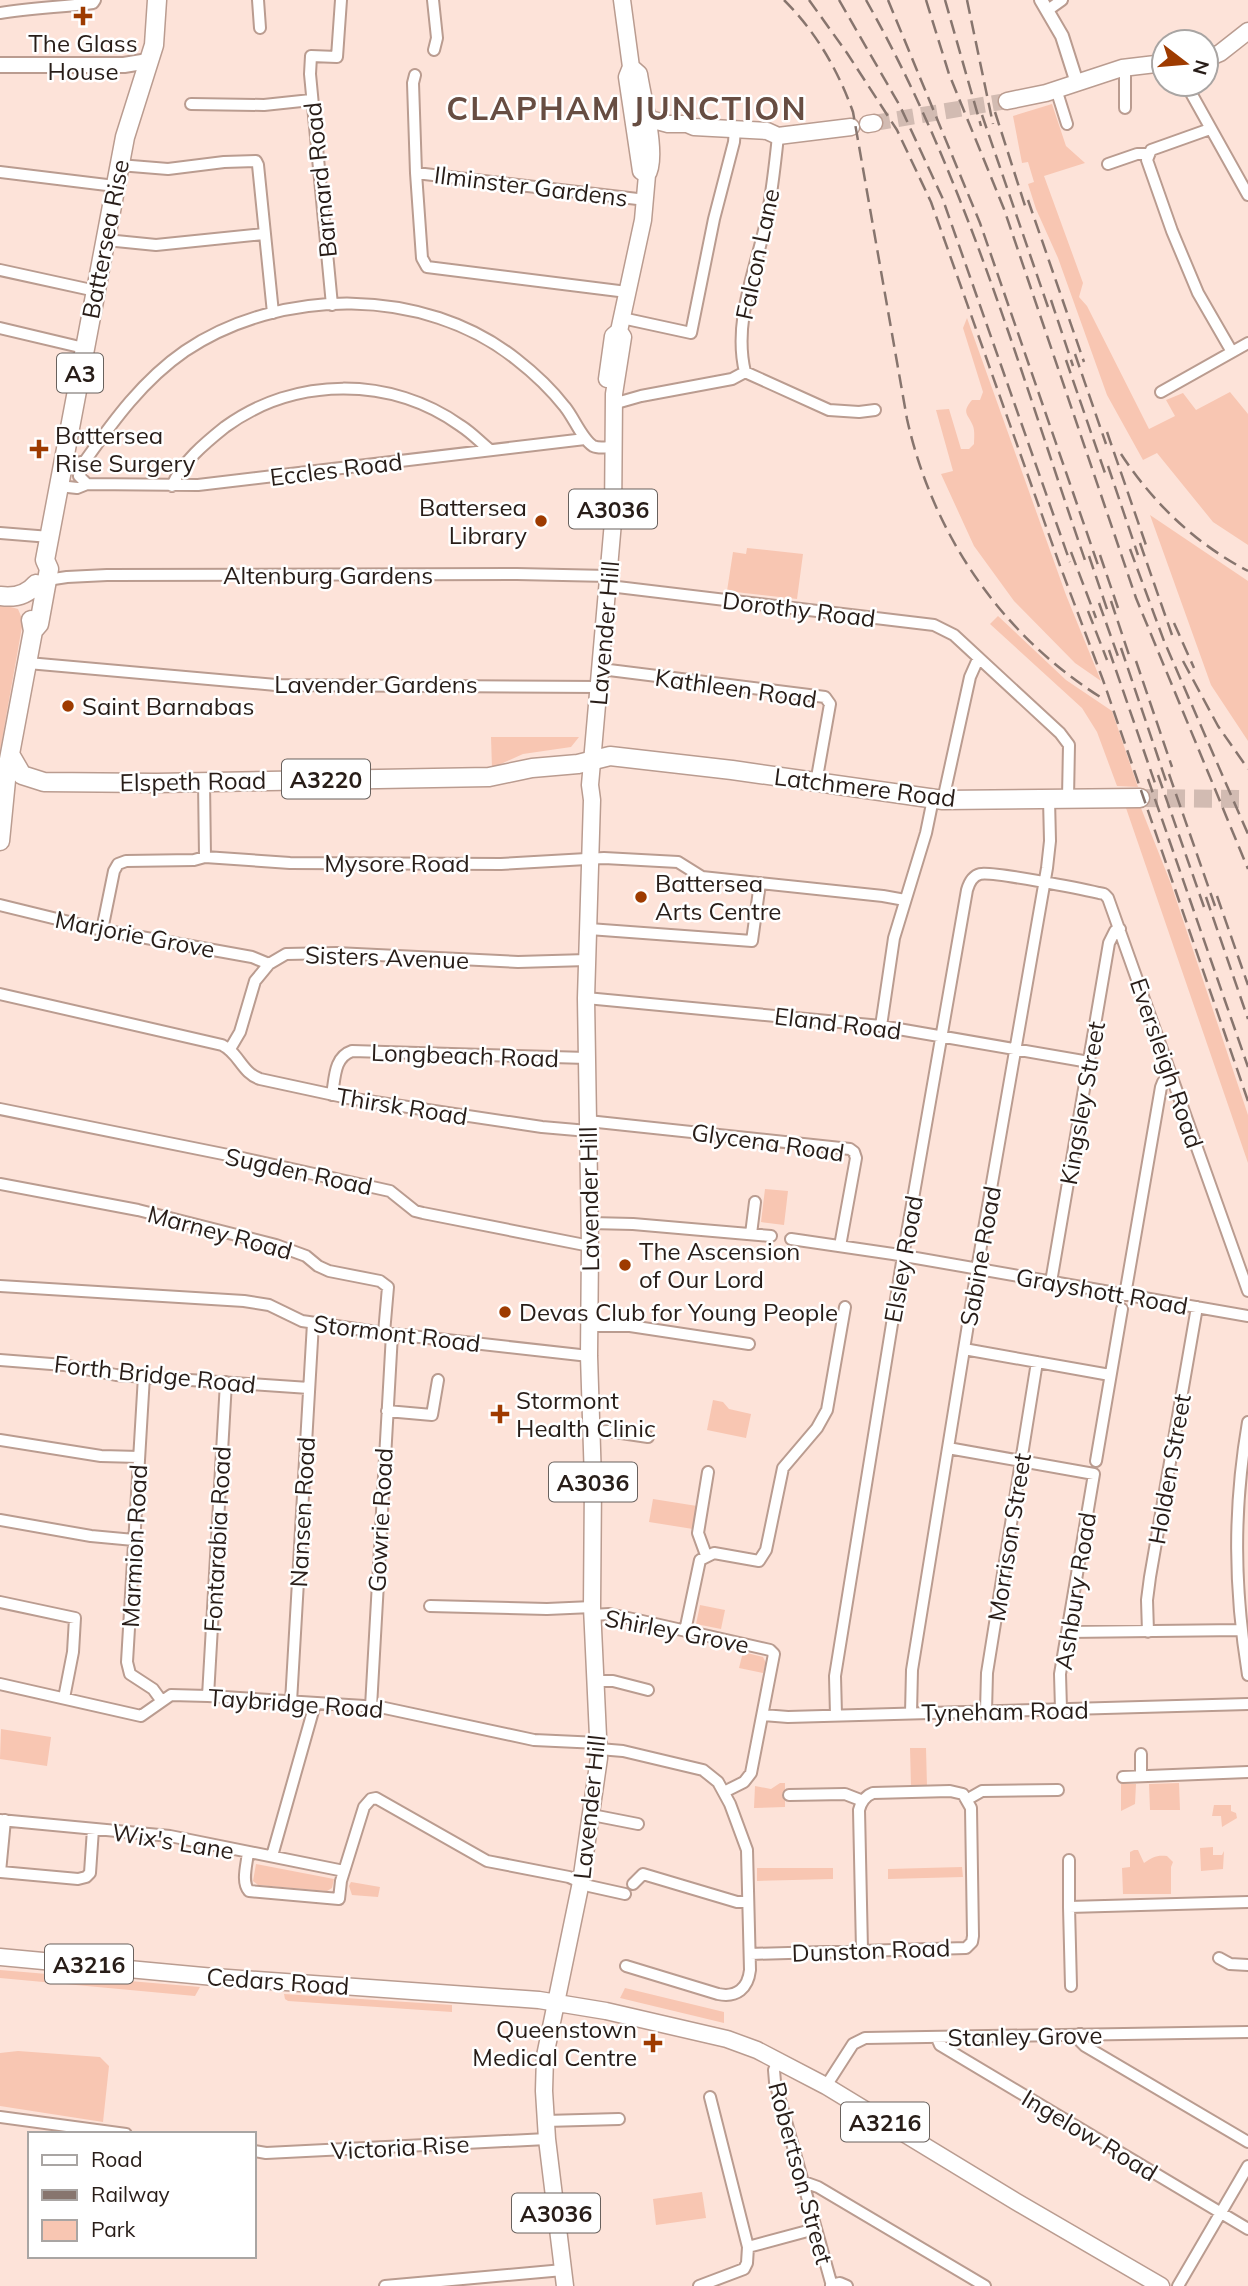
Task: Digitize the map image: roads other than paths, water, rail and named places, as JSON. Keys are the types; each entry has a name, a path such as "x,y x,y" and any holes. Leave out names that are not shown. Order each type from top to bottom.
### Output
{"highway":[{"name":"Battersea Rise","path":"37,616 41,582 49,569 46,560 63,461 119,165 127,127 155,37 157,0"},
{"path":"4,597 28,592 41,582"},
{"path":"4,597 37,616"},
{"name":"A3","path":"0,841 7,770 37,616"},
{"path":"11,756 22,775 44,782"},
{"name":"Latchmere Road","path":"593,761 610,756 630,758 938,799 1140,798"},
{"name":"Elspeth Road","path":"5,803 19,789 44,782 489,777 532,768 593,761"}],"main road":[{"name":"A3036","path":"622,0 631,67 639,74 639,117"},
{"path":"1220,53 1248,31"},
{"path":"0,65 130,65 148,61"},
{"path":"1007,101 1125,68 1150,65"},
{"path":"639,117 694,127 771,132 778,136 851,127"},
{"name":"Lavender Hill","path":"557,2002 592,1815 599,1746 592,1611 592,1432 589,1356 590,1223 586,998 589,858 593,761 613,522 613,399 622,353 621,325 646,200 647,175 651,169 639,117"},
{"path":"642,136 686,133 694,127"},
{"name":"Cedars Road","path":"0,1957 214,1977 557,2002"},
{"name":"A3036","path":"557,2002 544,2066 545,2120 564,2278"},
{"name":"A3216","path":"557,2002 644,2019 727,2039 757,2050 826,2086 1015,2202 1161,2286"}],"street":[{"path":"0,13 54,5 93,3 95,0"},
{"path":"258,0 260,28"},
{"name":"Barnard Road","path":"332,305 311,100 311,55 337,57 341,0"},
{"path":"433,0 437,38 434,50"},
{"path":"1062,0 1045,5 1062,36 1077,82"},
{"path":"1125,68 1125,108"},
{"path":"415,75 416,173 422,258 427,267 627,292"},
{"path":"1056,89 1067,124"},
{"path":"1193,98 1248,195"},
{"path":"191,104 264,105 311,100"},
{"path":"621,325 691,333 735,128"},
{"path":"1210,129 1150,149 1147,160 1161,203 1198,293 1233,352"},
{"name":"Falcon Lane","path":"745,372 740,352 741,329 765,223 778,136"},
{"path":"1108,164 1148,154"},
{"path":"119,165 152,170 256,161 272,313"},
{"path":"0,172 115,186"},
{"name":"Ilminster Gardens","path":"416,173 646,200"},
{"path":"106,240 156,245 264,234"},
{"path":"0,270 96,291"},
{"path":"87,484 79,476 85,461 128,402 173,361 195,345 229,328 272,313 332,305 373,305 410,310 447,321 488,340 546,385 575,420 584,439 595,447 614,447"},
{"path":"0,328 84,348"},
{"path":"1161,392 1248,343"},
{"path":"613,399 732,379 745,372 830,410 875,410"},
{"path":"172,486 195,453 233,422 260,406 309,390 358,389 405,398 446,416 490,450"},
{"name":"Eccles Road","path":"59,486 172,486 232,482 584,439"},
{"path":"63,461 85,461"},
{"path":"0,533 50,537"},
{"name":"Altenburg Gardens","path":"41,582 67,577 107,575 526,574 609,581"},
{"name":"Dorothy Road","path":"609,581 664,592 934,625 954,635 1060,733 1069,745 1068,798"},
{"path":"881,1026 894,938 938,799 970,677 978,659"},
{"name":"Lavender Gardens","path":"28,663 276,685 600,687"},
{"name":"Kathleen Road","path":"601,669 825,697 830,704 816,783"},
{"path":"204,782 205,857"},
{"name":"Sabine Road","path":"911,1713 912,1670 977,1269 1044,883 1049,841 1049,799"},
{"name":"Mysore Road","path":"102,930 118,863 194,860 205,857 290,863 501,864 562,862 589,858 678,862 698,876 905,900"},
{"name":"Elsley Road","path":"836,1715 835,1676 903,1256 967,890 972,880 979,875 989,874 1044,883"},
{"path":"589,929 752,941 760,883"},
{"name":"Eversleigh Road","path":"1044,883 1104,894 1110,902 1248,1291"},
{"name":"Marjorie Grove","path":"0,905 102,930 252,957 269,964"},
{"name":"Kingsley Street","path":"1051,1282 1109,943 1115,931 1120,929"},
{"name":"Sisters Avenue","path":"230,1049 240,1032 255,981 269,964 286,954 296,952 518,962 587,960"},
{"path":"0,994 200,1039 230,1049"},
{"name":"Eland Road","path":"586,998 881,1026 1089,1062"},
{"name":"Thirsk Road","path":"230,1049 251,1076 332,1095 529,1125 588,1126"},
{"name":"Longbeach Road","path":"332,1095 339,1062 342,1056 352,1051 587,1058"},
{"path":"1125,1295 1161,1087 1163,1082 1172,1076"},
{"name":"Sugden Road","path":"0,1109 377,1188 393,1193 411,1209 422,1213 590,1246"},
{"name":"Glycena Road","path":"588,1126 850,1149 855,1152 856,1158 839,1246"},
{"name":"Marney Road","path":"0,1184 138,1210 276,1245 306,1256 328,1271 385,1283 388,1292 388,1333"},
{"path":"751,1234 755,1202"},
{"path":"590,1223 634,1224 771,1236"},
{"name":"Grayshott Road","path":"791,1239 1248,1316"},
{"name":"Stormont Road","path":"0,1286 252,1301 269,1305 297,1320 313,1323 589,1356"},
{"path":"685,1631 699,1560 713,1553 752,1561 759,1561 764,1556 783,1468 817,1428 827,1410 845,1307"},
{"name":"Holden Street","path":"1148,1632 1147,1600 1150,1577 1197,1307"},
{"path":"1096,1461 1122,1309"},
{"name":"Nansen Road","path":"291,1702 313,1323"},
{"path":"589,1326 630,1326 749,1344"},
{"name":"Gowrie Road","path":"371,1707 387,1411 388,1333"},
{"path":"964,1349 1110,1375"},
{"name":"Forth Bridge Road","path":"0,1360 64,1365 93,1372 144,1377 309,1388"},
{"name":"Morrison Street","path":"986,1711 987,1673 1037,1362"},
{"name":"Marmion Road","path":"144,1377 127,1666 130,1674 153,1689 161,1700"},
{"path":"387,1411 432,1415 438,1380"},
{"name":"Fontarabia Road","path":"208,1696 226,1382"},
{"path":"1248,1422 1238,1506 1242,1564 1241,1630 1248,1675"},
{"path":"592,1432 608,1431 648,1437"},
{"path":"0,1440 101,1456 139,1457"},
{"path":"948,1448 1021,1461"},
{"name":"Ashbury Road","path":"1021,1461 1094,1474 1060,1674 1061,1709"},
{"path":"706,1555 698,1533 708,1472"},
{"path":"0,1520 91,1536 134,1540"},
{"path":"0,1602 75,1618 73,1652 64,1698"},
{"name":"Shirley Grove","path":"430,1606 592,1611 772,1651 774,1661 751,1773 744,1782 724,1792"},
{"path":"1067,1632 1241,1630"},
{"path":"596,1681 613,1681 648,1690"},
{"name":"Taybridge Road","path":"0,1684 141,1716 171,1695 371,1707 534,1740 599,1746 703,1770 713,1777 724,1792"},
{"path":"272,1856 315,1704"},
{"name":"Tyneham Road","path":"763,1715 788,1717 1248,1704"},
{"path":"1141,1754 1141,1776"},
{"path":"1123,1777 1248,1772"},
{"path":"862,1950 859,1810 868,1795 950,1791 963,1794 968,1799 982,1791 1058,1790"},
{"path":"626,1966 724,1995 737,1993 749,1980 746,1844 724,1792"},
{"path":"789,1795 845,1794 863,1801"},
{"path":"248,1852 245,1886 249,1891 339,1899 344,1871 364,1807 372,1798 376,1798 487,1861 569,1877 625,1894"},
{"name":"Dunston Road","path":"750,1954 966,1948 972,1942 971,1808 968,1799"},
{"path":"592,1815 638,1824"},
{"path":"3,1820 0,1872 78,1879 86,1877 90,1873 93,1829"},
{"name":"Wix's Lane","path":"3,1820 170,1836 344,1871"},
{"path":"1069,1860 1071,1986"},
{"path":"633,1884 643,1874 737,1902 748,1902"},
{"path":"1069,1907 1248,1902"},
{"path":"1219,1958 1230,1964 1248,1965"},
{"name":"Stanley Grove","path":"826,2086 846,2052 865,2038 1248,2032"},
{"path":"1080,2035 1080,2041 1085,2046 1248,2143"},
{"name":"Ingelow Road","path":"937,2038 940,2045 1248,2229"},
{"name":"Robertson Street","path":"778,2060 774,2070 775,2082 831,2286"},
{"path":"699,2286 744,2269 748,2247 710,2096"},
{"path":"0,2117 111,2132"},
{"path":"545,2120 619,2119"},
{"name":"Victoria Rise","path":"256,2151 402,2148 547,2139"},
{"path":"1178,2286 1248,2166"},
{"path":"804,2182 810,2182 985,2286"},
{"path":"748,2247 815,2229"},
{"path":"388,2286 564,2278"},
{"path":"831,2286 840,2283 847,2286"}],"tunnel":[{"path":"874,123 1007,101"},
{"path":"1140,798 1248,799"}],"railway":[{"path":"784,0 825,52 853,112 907,419 919,462 935,503 954,543 1004,614 1068,675 1105,700"},
{"path":"809,0 897,130 931,202 1103,680 1248,1101"},
{"path":"839,0 900,106 942,197 1070,562"},
{"path":"866,0 902,67 962,207 989,278 1087,566"},
{"path":"888,0 980,223 1098,565"},
{"path":"926,0 949,74 1004,209 1136,598 1248,869"},
{"path":"945,0 981,126"},
{"path":"967,0 993,124"},
{"path":"995,112 1027,212"},
{"path":"982,115 1049,310"},
{"path":"1028,200 1084,362"},
{"path":"1051,300 1073,366"},
{"path":"1075,354 1106,444"},
{"path":"1066,360 1106,476"},
{"path":"1107,432 1148,551"},
{"path":"1121,454 1147,489 1177,521 1211,548 1248,571"},
{"path":"1108,466 1138,555"},
{"path":"1140,543 1172,635"},
{"path":"1130,549 1164,641 1248,834"},
{"path":"1071,552 1096,618"},
{"path":"1100,555 1118,608"},
{"path":"1089,556 1108,612"},
{"path":"1111,601 1130,658"},
{"path":"1099,603 1119,659"},
{"path":"1088,611 1107,660"},
{"path":"1174,623 1194,668"},
{"path":"1121,648 1167,784"},
{"path":"1109,650 1156,786"},
{"path":"1136,661 1172,767"},
{"path":"1183,661 1218,726 1248,769"},
{"path":"1169,774 1215,906"},
{"path":"1158,775 1204,907"},
{"path":"1148,779 1248,1067"},
{"path":"1217,896 1248,985"},
{"path":"1206,897 1248,1019"}],"place":[{"name":"The Glass House","path":"83,16"},
{"name":"Battersea Rise Surgery","path":"39,449"},
{"name":"Battersea Library","path":"541,521"},
{"name":"Saint Barnabas","path":"68,706"},
{"name":"Battersea Arts Centre","path":"641,897"},
{"name":"The Ascension of Our Lord","path":"625,1265"},
{"name":"Devas Club for Young People","path":"505,1312"},
{"name":"Stormont Health Clinic","path":"500,1414"},
{"name":"Queenstown Medical Centre","path":"653,2043"}],"district":[{"name":"CLAPHAM JUNCTION","path":"627,108"}]}
